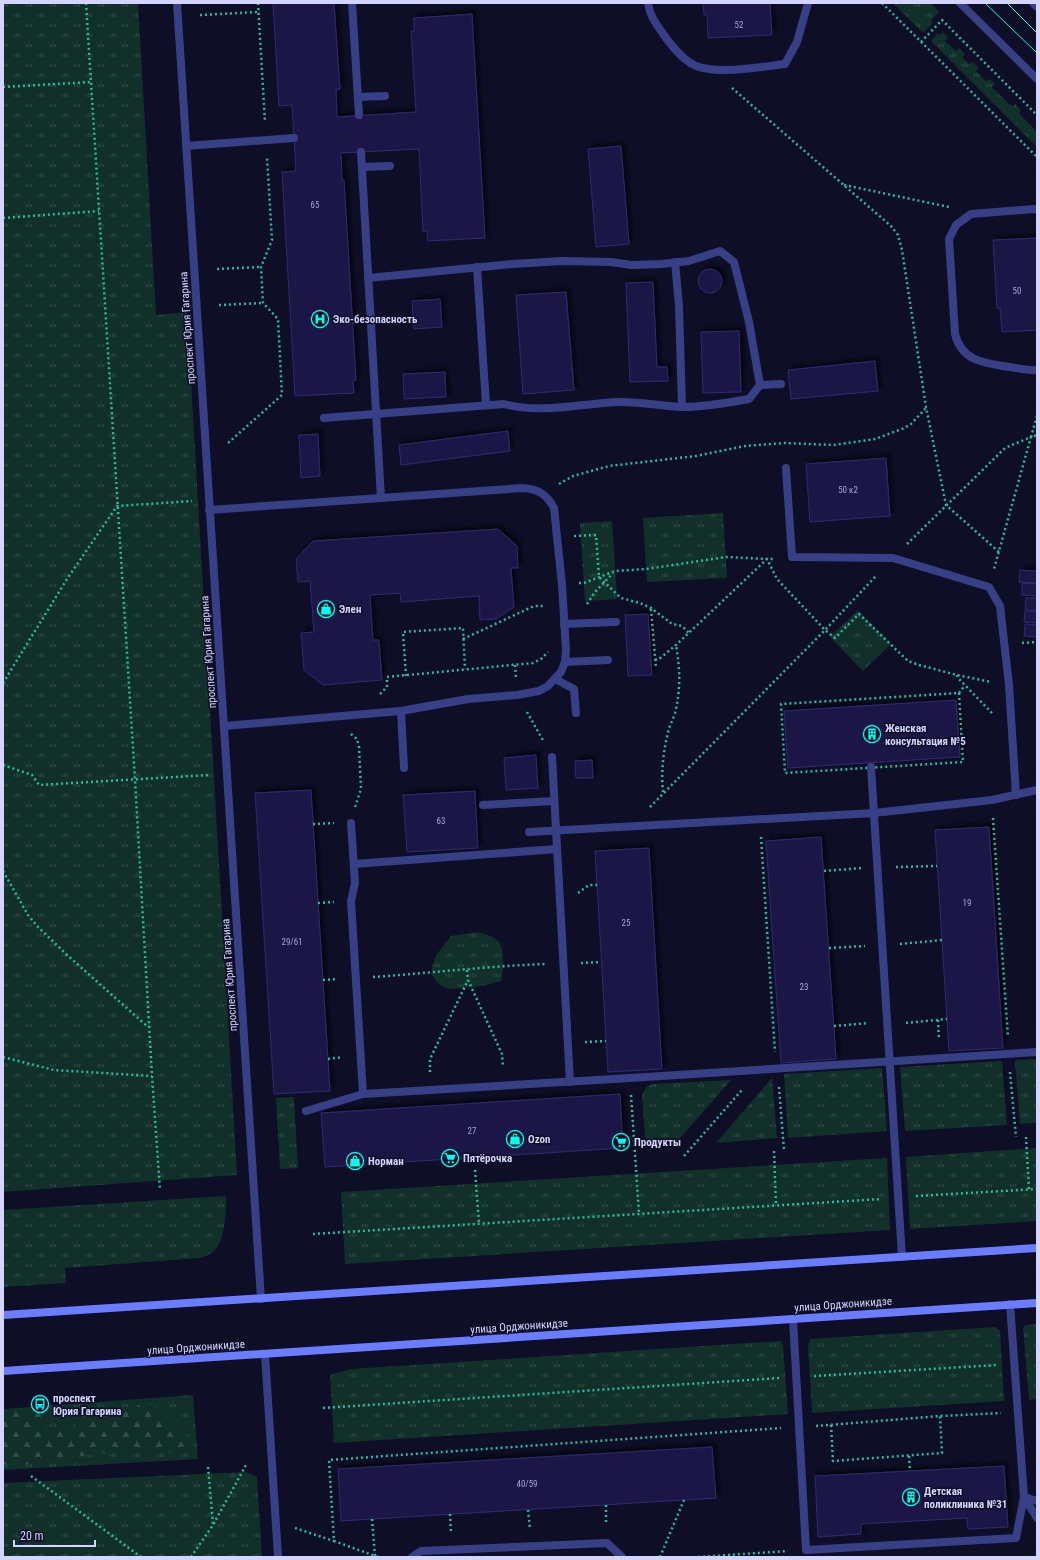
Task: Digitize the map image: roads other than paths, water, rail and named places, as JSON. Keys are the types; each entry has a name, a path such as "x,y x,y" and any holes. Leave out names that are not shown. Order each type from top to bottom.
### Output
{"main road":[{"path":"3,1316 1037,1248"},
{"name":"улица Орджоникидзе","path":"3,1371 1037,1303"}],"street":[{"name":"проспект Юрия Гагарина","path":"177,3 261,1299"},
{"path":"352,3 359,116"},
{"path":"648,3 649,14 672,46 689,63 718,71 785,64 797,42 808,3"},
{"path":"960,3 1037,79"},
{"path":"1033,3 1037,7"},
{"path":"358,97 385,96"},
{"path":"186,146 294,138"},
{"path":"361,152 381,498"},
{"path":"362,167 390,166"},
{"path":"1037,210 971,214 956,225 950,239 955,334 958,345 971,358 986,364 1037,370"},
{"path":"324,418 504,404 519,408 555,408 616,402 648,403 682,407 718,405 749,400 760,385 749,322 734,262 720,251 689,261 632,265 611,262 562,261 477,267 368,278"},
{"path":"675,262 679,314 682,407"},
{"path":"477,267 486,406"},
{"path":"760,385 781,384"},
{"path":"786,468 792,557 893,558 989,587 1000,606 1009,685 1016,795"},
{"path":"210,510 523,488 533,489 542,493 550,500 554,508 562,585 566,650 565,662 562,672 548,686 538,691 518,695 468,699 401,712 224,726"},
{"path":"564,624 616,622"},
{"path":"565,662 608,660"},
{"path":"555,679 574,689 576,713"},
{"path":"401,712 404,768"},
{"path":"552,757 570,1082"},
{"path":"871,767 891,1061 902,1257"},
{"path":"529,832 874,813 992,800 1037,790"},
{"path":"483,805 554,801"},
{"path":"351,823 355,883 351,901 362,1094"},
{"path":"354,864 557,848"},
{"path":"306,1110 362,1094 1037,1052"},
{"path":"793,1319 806,1550 1016,1538 1024,1497 1010,1304"},
{"path":"265,1354 278,1557"},
{"path":"1024,1497 1037,1501"},
{"path":"1024,1497 1037,1518"},
{"path":"412,1557 421,1551 607,1543 622,1557"}],"tram line":[{"path":"985,3 1037,53"},
{"path":"1007,3 1037,33"}],"place":[{"name":"Эко-безопасность","path":"320,319"},
{"name":"Элен","path":"326,609"},
{"name":"Женская консультация №5","path":"872,734"},
{"name":"Ozon","path":"515,1139"},
{"name":"Продукты","path":"621,1142"},
{"name":"Пятёрочка","path":"450,1158"},
{"name":"Норман","path":"355,1161"},
{"name":"проспект Юрия Гагарина","path":"40,1404"},
{"name":"Детская поликлиника №31","path":"911,1497"}]}
